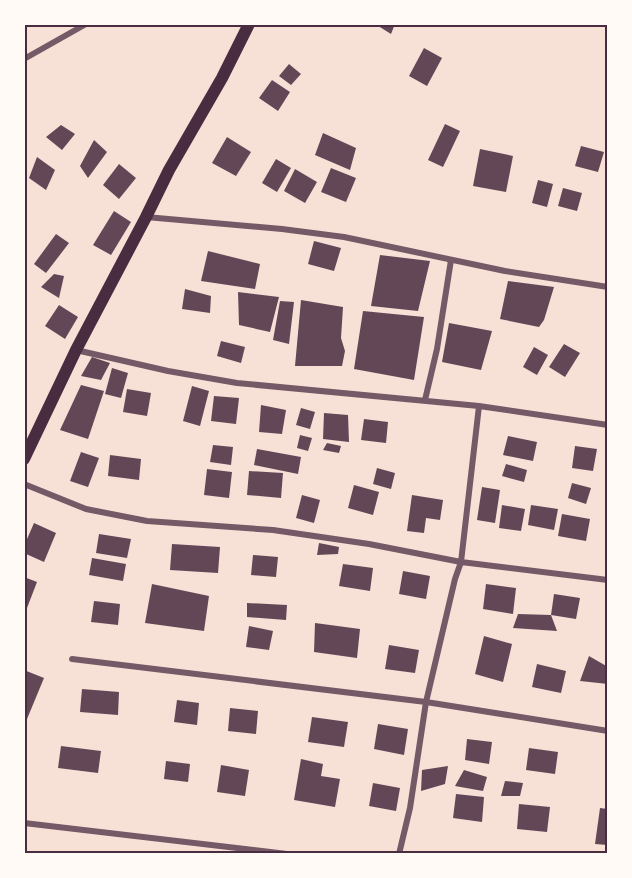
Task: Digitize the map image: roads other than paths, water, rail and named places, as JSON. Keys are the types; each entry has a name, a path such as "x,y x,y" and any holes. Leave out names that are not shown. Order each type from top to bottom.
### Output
{"main road":[{"path":"24,459 76,350 146,217 168,170 222,78 249,24"}],"street":[{"path":"24,59 86,24"},
{"path":"146,217 316,233 451,260 608,287"},
{"path":"425,400 437,349 451,260"},
{"path":"76,350 168,371 237,383 425,400 608,425"},
{"path":"399,854 410,808 426,702 461,562 478,406"},
{"path":"24,484 86,509 147,521 273,530 369,544 461,562 608,580"},
{"path":"72,659 426,702 608,731"},
{"path":"24,823 287,854"}]}
